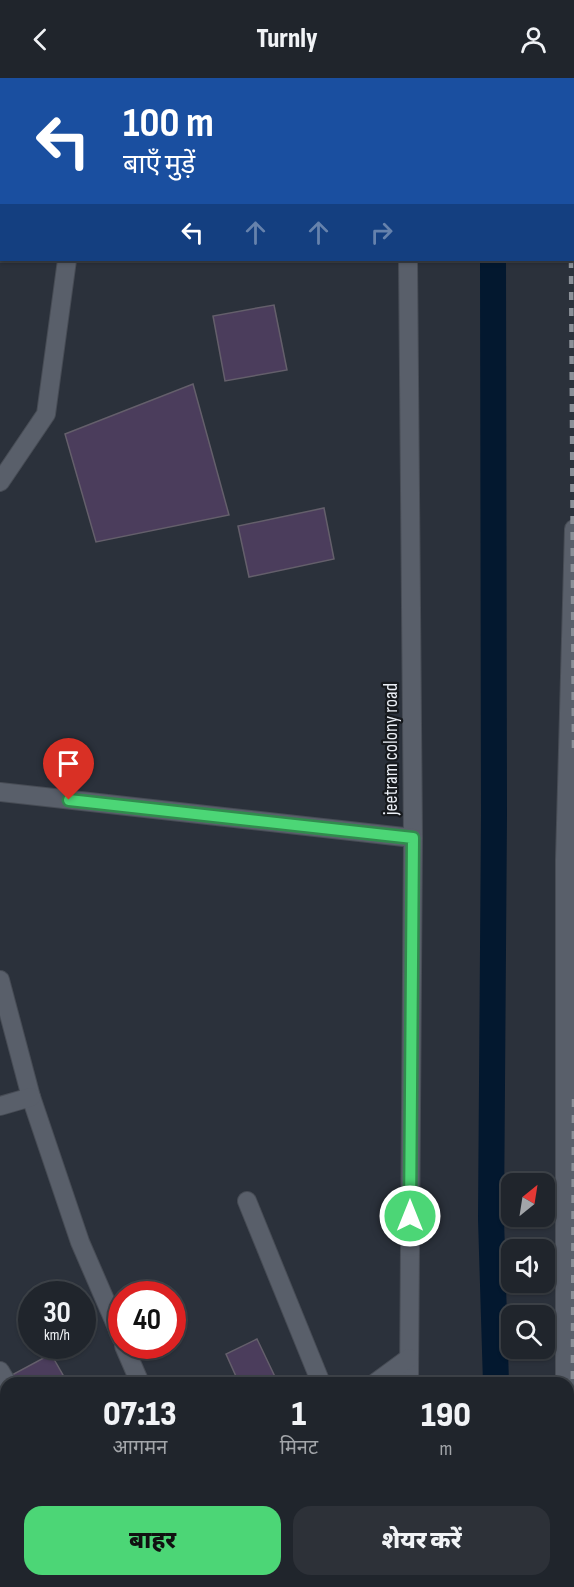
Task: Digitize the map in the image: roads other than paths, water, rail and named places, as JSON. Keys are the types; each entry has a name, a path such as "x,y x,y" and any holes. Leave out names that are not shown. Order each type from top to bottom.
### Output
{"street":[{"path":"0,482 46,414 67,261"},
{"name":"jeetram colony road","path":"408,261 413,838 409,1377"},
{"path":"565,1377 574,529"},
{"path":"0,792 413,838"},
{"path":"0,980 31,1097 80,1242 108,1307"},
{"path":"0,1106 31,1097"},
{"path":"247,1201 319,1377"},
{"path":"383,1377 410,1358"},
{"path":"130,1359 137,1377"}],"waterway":[{"path":"493,261 494,815 491,1219 496,1377"}],"railway":[{"path":"571,261 574,754"},
{"path":"573,1377 574,1096"}]}
